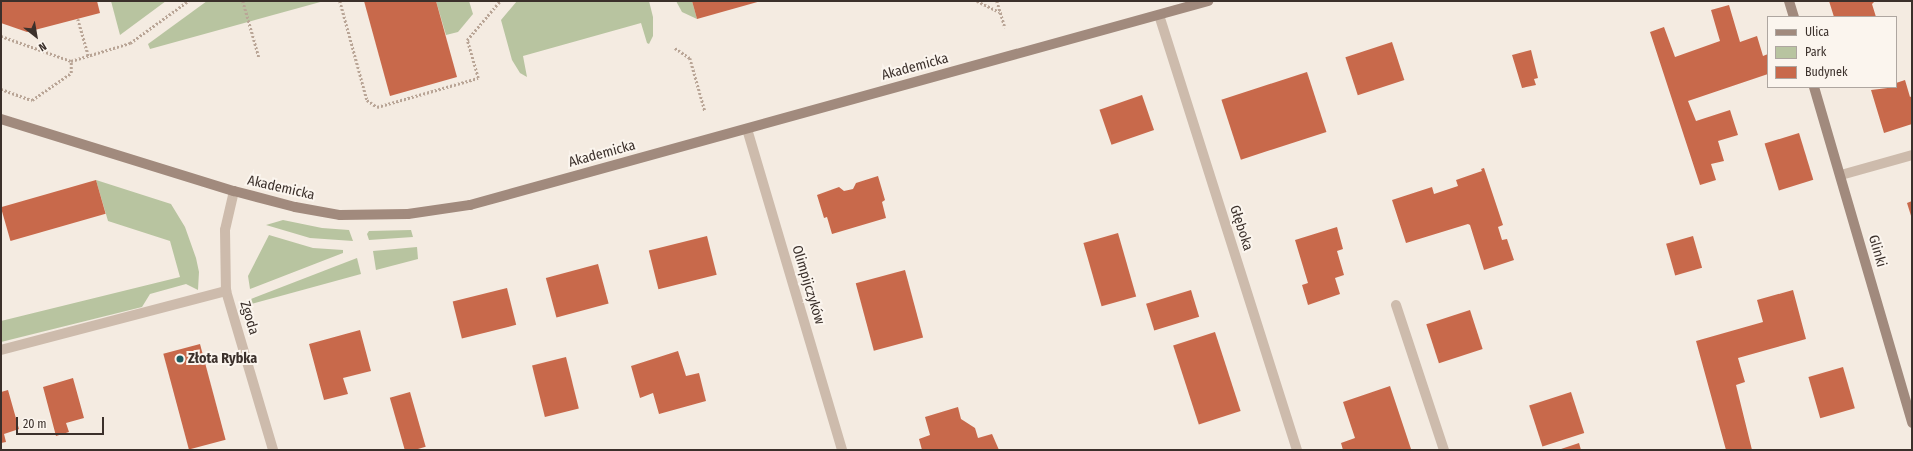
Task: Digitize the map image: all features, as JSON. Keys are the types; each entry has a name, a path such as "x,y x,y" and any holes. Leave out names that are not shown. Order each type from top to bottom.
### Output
{"street":[{"name":"Akademicka","path":"1,119 234,191 295,207 340,214 408,214 470,205 1208,1"},
{"path":"1789,1 1794,16"},
{"name":"Głęboka","path":"1158,15 1297,450"},
{"name":"Glinki","path":"1814,88 1841,175 1912,423"},
{"name":"Olimpijczyków","path":"747,129 842,450"},
{"path":"1841,175 1912,155"},
{"name":"Zgoda","path":"234,191 225,230 226,290 273,450"},
{"path":"1,350 226,290"},
{"path":"1396,305 1444,450"}],"path":[{"path":"1,36 71,61 89,57 130,43 188,1"},
{"path":"243,1 259,57"},
{"path":"340,1 367,100 377,107 478,78 467,40 500,1"},
{"path":"977,1 1000,12"},
{"path":"998,1 1005,28"},
{"path":"78,19 89,57"},
{"path":"675,48 690,58 705,110"},
{"path":"1,89 32,100 71,74 71,61"}],"green space":[{"path":"111,1 166,1 120,35"},
{"path":"207,1 324,1 150,49 148,44"},
{"path":"436,1 469,1 473,14 458,32 446,35"},
{"path":"517,1 649,1 653,17 653,36 649,44 647,43 641,23 523,56 527,77 520,73 512,60 501,20"},
{"path":"676,1 692,1 697,19 682,12"},
{"path":"96,180 171,204 185,227 196,258 199,272 198,290 186,284 150,294 142,307 1,342 1,321 180,277 170,241 108,221"},
{"path":"283,220 322,228 349,230 353,241 310,238 266,225"},
{"path":"411,230 413,237 369,240 367,234 369,231"},
{"path":"269,235 313,248 343,250 343,253 250,289 248,276"},
{"path":"417,247 418,259 376,270 373,251"},
{"path":"357,258 361,274 251,304 251,299"}],"building":[{"path":"1,1 97,1 100,13 27,32 1,23"},
{"path":"364,1 436,1 457,77 390,96"},
{"path":"692,1 761,1 697,19"},
{"path":"1829,1 1875,1 1872,4 1876,16 1834,16"},
{"path":"1729,5 1740,42 1757,36 1763,56 1767,54 1767,74 1688,101 1696,121 1730,110 1738,135 1718,141 1724,161 1711,164 1716,180 1700,185 1650,32 1664,27 1675,57 1720,41 1711,10"},
{"path":"1392,42 1404,80 1358,95 1345,57"},
{"path":"1531,50 1538,78 1534,79 1536,85 1522,88 1512,55"},
{"path":"1307,72 1326,132 1241,160 1221,100"},
{"path":"1905,80 1910,97 1912,96 1912,124 1884,133 1871,90 1897,88 1897,83"},
{"path":"1142,95 1154,130 1111,145 1099,110"},
{"path":"1799,133 1813,180 1779,190 1765,144"},
{"path":"1484,168 1503,225 1498,227 1502,240 1507,239 1514,260 1484,270 1470,225 1468,224 1406,243 1392,200 1432,187 1434,194 1458,186 1456,180 1482,171 1481,169"},
{"path":"878,176 885,200 882,202 886,218 832,234 827,217 824,218 817,195 839,187 844,191 853,189 856,183"},
{"path":"96,180 106,214 10,241 1,207"},
{"path":"1912,201 1912,219 1907,203"},
{"path":"1337,227 1343,249 1337,251 1344,275 1335,278 1340,294 1308,305 1302,285 1308,283 1295,240"},
{"path":"1118,233 1136,296 1102,306 1083,243"},
{"path":"707,236 717,275 658,289 649,251"},
{"path":"1693,236 1702,268 1675,275 1666,244"},
{"path":"598,264 609,304 556,318 546,278"},
{"path":"905,270 923,338 874,351 856,283"},
{"path":"507,288 516,325 462,338 453,302"},
{"path":"1191,290 1199,317 1154,331 1146,304"},
{"path":"1793,290 1806,339 1738,358 1745,382 1736,385 1752,450 1726,450 1696,341 1763,322 1757,300"},
{"path":"1470,310 1483,349 1439,363 1426,324"},
{"path":"360,330 371,371 343,378 348,394 324,400 309,344"},
{"path":"1215,332 1241,411 1199,425 1173,346"},
{"path":"200,344 226,440 189,449 163,354"},
{"path":"678,351 686,376 699,373 706,401 659,414 653,393 640,398 631,366"},
{"path":"566,357 579,408 545,417 532,365"},
{"path":"1843,367 1855,408 1820,418 1808,377"},
{"path":"73,378 84,418 66,423 69,432 56,436 43,387"},
{"path":"1390,386 1411,449 1343,450 1341,443 1355,438 1343,402"},
{"path":"8,390 19,429 4,434 6,442 1,443 1,392"},
{"path":"410,392 426,447 415,450 405,450 390,398"},
{"path":"1571,392 1584,433 1542,446 1529,406"},
{"path":"958,407 961,419 975,428 978,438 992,434 999,450 922,450 919,439 930,435 925,417"},
{"path":"1579,443 1581,450 1558,450"}],"place":[{"name":"Złota Rybka","path":"180,359"}]}
